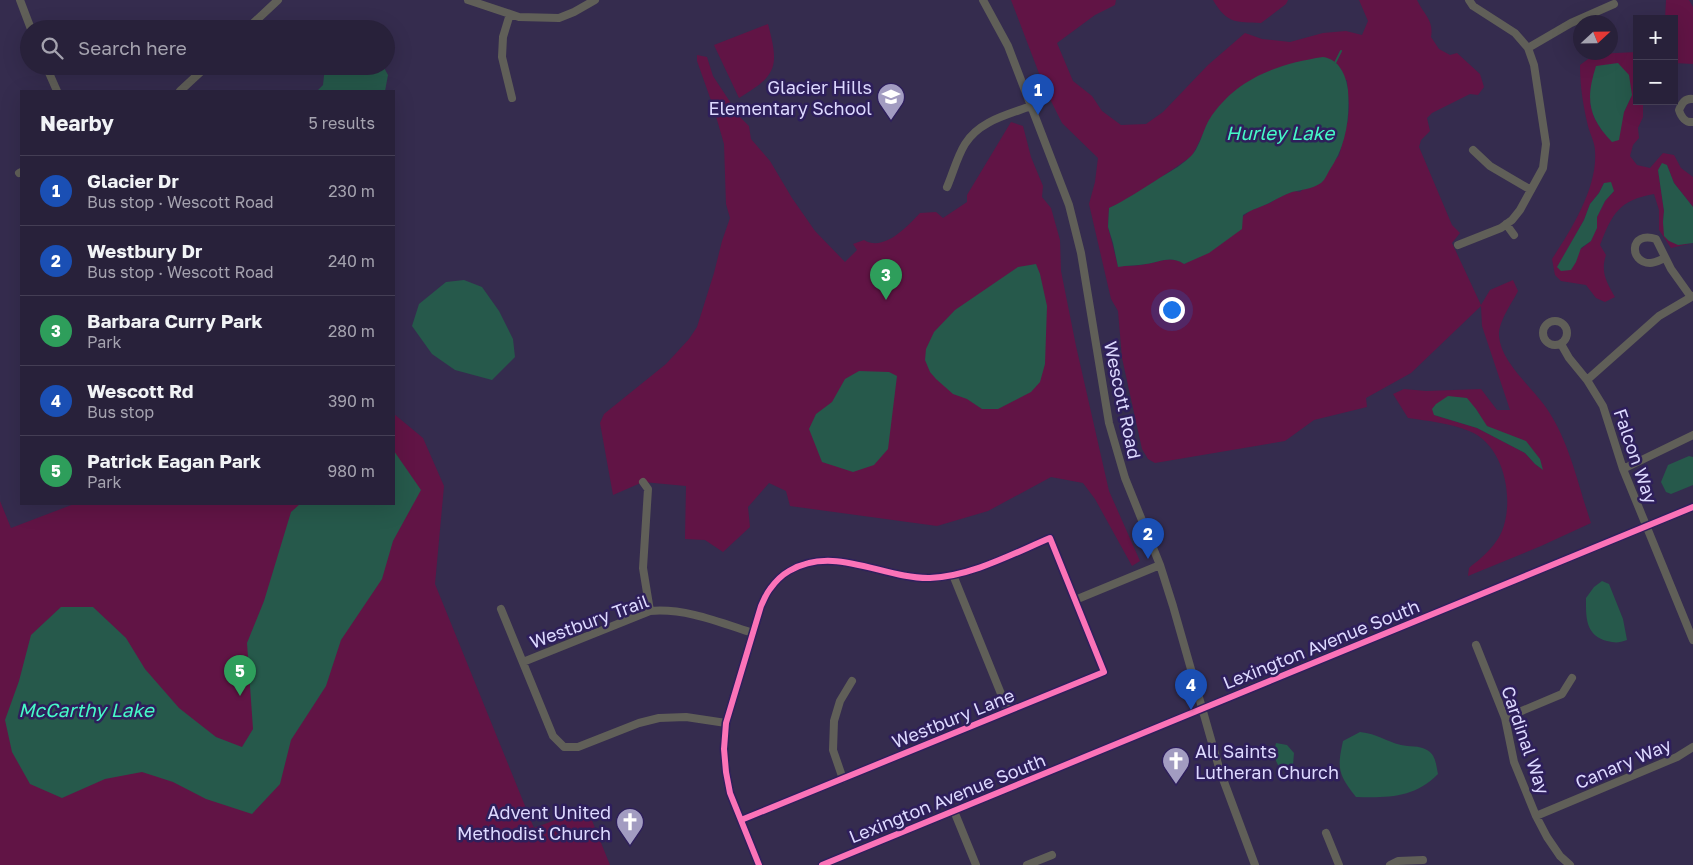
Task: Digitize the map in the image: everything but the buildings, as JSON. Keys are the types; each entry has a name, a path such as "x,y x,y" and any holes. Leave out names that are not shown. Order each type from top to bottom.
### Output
{"street":[{"path":"20,0 28,20"},
{"path":"257,20 278,0"},
{"path":"468,0 519,17 559,18 595,0"},
{"name":"Wescott Road","path":"983,0 1008,46 1069,205 1081,253 1109,423 1125,478 1160,565 1174,606 1220,771 1255,865"},
{"path":"1458,245 1501,228 1512,220 1520,210 1544,168 1546,144 1534,65 1528,48 1515,33 1474,6 1469,0"},
{"path":"1528,48 1571,23 1614,4"},
{"path":"510,14 503,36 502,57 512,98"},
{"path":"50,75 56,90"},
{"path":"181,90 197,75"},
{"path":"1693,99 1689,98 1684,101 1679,110 1684,119 1690,123 1693,122"},
{"path":"947,187 962,151 974,132 986,124 1031,106"},
{"path":"1473,150 1490,166 1531,190"},
{"path":"1506,224 1514,235"},
{"path":"1587,380 1660,316 1692,296 1665,258"},
{"name":"Falcon Way","path":"1561,344 1603,406 1623,469 1645,527 1693,640"},
{"path":"1623,469 1693,435"},
{"path":"643,482 648,489 643,568 650,611"},
{"name":"Lexington Avenue South","path":"822,865 1693,507"},
{"path":"759,865 730,793 724,749 726,723 761,606 770,588 783,574 799,565 816,560 837,560 911,577 930,578 953,575 978,568 1050,538 1074,600 1160,565"},
{"path":"953,575 1008,711"},
{"name":"Westbury Lane","path":"740,820 1104,672 1074,600"},
{"path":"501,609 553,736 564,747 578,747 639,723 659,718 686,717 726,723"},
{"name":"Westbury Trail","path":"523,662 650,611 685,612 753,633"},
{"name":"Cardinal Way","path":"1476,645 1505,718 1514,762 1536,816 1560,856 1570,865"},
{"path":"1505,718 1562,694 1572,678"},
{"path":"843,779 833,750 834,721 840,701 852,681"},
{"name":"Canary Way","path":"1536,816 1677,757 1693,747"},
{"path":"954,811 976,865"},
{"path":"1326,833 1339,865"},
{"path":"1027,865 1052,855"},
{"path":"1390,865 1398,861 1423,860"}],"shaded area":[{"path":"1011,0 1116,0 1115,5 1095,15 1057,43 1073,81 1092,96 1102,111 1121,125 1146,124 1163,112 1208,65 1245,33 1262,39 1290,42 1323,33 1346,31 1362,35 1368,21 1359,0 1417,0 1430,22 1431,37 1439,49 1450,55 1457,53 1480,74 1484,87 1478,95 1470,94 1432,113 1427,118 1430,131 1421,140 1419,147 1452,225 1460,233 1452,243 1481,305 1490,290 1513,280 1518,291 1499,331 1501,346 1512,366 1543,403 1563,438 1591,523 1468,576 1469,568 1493,546 1502,531 1506,518 1507,504 1504,474 1491,448 1481,438 1462,428 1408,418 1393,394 1404,389 1426,391 1481,389 1497,410 1510,410 1482,326 1481,306 1411,373 1366,398 1367,407 1314,420 1285,441 1155,463 1148,459 1142,449 1122,358 1118,311 1111,299 1089,204 1095,182 1098,158 1062,123 1045,89","holes":["1347,80 1348,120 1339,156 1300,192 1294,191 1251,210 1185,264 1180,261 1166,260 1139,265 1118,266 1108,227 1109,208 1131,198 1192,156 1210,120","1476,409 1486,426 1503,433 1540,459 1542,469 1525,453 1477,428 1434,415"]},
{"path":"1213,0 1288,0 1286,4 1261,23 1239,22 1228,18"},
{"path":"1666,0 1689,0 1693,7 1693,64 1678,63 1678,15 1665,15"},
{"path":"768,24 774,50 772,68 762,83 739,98 714,45"},
{"path":"1633,52 1633,105 1643,105 1643,117 1638,128 1639,138 1633,145 1630,156 1637,165 1650,168 1663,153 1674,155 1681,168 1693,177 1693,207 1674,183 1667,165 1658,170 1664,211 1663,222 1678,245 1693,243 1671,248 1659,230 1659,210 1654,194 1632,200 1618,210 1613,217 1600,245 1606,255 1604,261 1605,277 1615,297 1605,302 1596,298 1586,285 1561,281 1555,275 1552,259 1582,208 1595,165 1595,148 1583,103 1580,65 1587,60 1618,60 1618,53","holes":["1632,95 1624,112 1602,131 1594,117 1590,103","1604,183 1614,191 1605,201 1597,217 1591,241 1558,267 1584,220 1590,204"]},
{"path":"697,55 707,57 713,76 740,117 749,126 751,139 770,161 792,198 815,231 845,262 857,250 853,244 864,240 879,243 902,231 920,213 936,212 943,218 967,202 967,195 1011,122 1023,126 1031,157 1043,186 1042,197 1051,208 1060,240 1061,271 1109,491 1140,561 1132,566 1095,499 1083,483 1051,477 988,511 937,526 790,506 786,491 769,483 748,507 750,527 723,552 705,540 685,539 686,486 643,482 613,495 600,423 604,414 666,364 689,339 697,327 730,218 726,204 724,144 697,61"},
{"path":"395,415 423,438 444,486 435,584 534,828 587,808 610,865 0,865 0,501 11,528 71,505 395,505"}],"water":[{"name":"Hurley Lake","path":"1323,57 1329,58 1341,69 1347,84 1348,101 1346,132 1343,142 1335,162 1322,182 1310,188 1289,193 1246,213 1243,215 1242,229 1209,253 1184,264 1179,261 1165,260 1143,265 1118,267 1108,227 1109,208 1186,161 1196,150 1209,120 1219,106 1244,84 1274,69"},
{"path":"1618,63 1629,75 1632,95 1624,112 1619,140 1612,142 1593,115 1590,97 1596,66"},
{"path":"324,75 388,75 385,90 318,90 323,85"},
{"path":"1662,163 1667,165 1674,183 1693,207 1693,243 1678,245 1669,241 1664,236 1664,211 1658,170"},
{"path":"1611,182 1614,191 1605,201 1597,217 1597,228 1591,241 1581,248 1571,270 1561,271 1557,267 1584,220 1590,204 1604,183"},
{"path":"1036,264 1047,306 1045,364 1040,382 1031,392 998,409 982,409 967,399 953,394 936,379 930,372 925,360 926,349 934,332 955,310 1018,267"},
{"path":"464,280 482,287 499,311 513,339 515,357 492,380 455,370 432,354 412,326 419,304 446,282"},
{"path":"859,371 889,372 897,376 888,449 874,465 853,472 822,462 809,429 816,414 832,402 845,379"},
{"path":"1448,396 1467,398 1487,426 1526,441 1540,459 1543,470 1525,453 1477,428 1434,415 1432,409"},
{"name":"McCarthy Lake","path":"395,452 421,490 393,541 382,579 341,640 326,686 291,740 280,784 252,814 206,799 173,782 142,772 105,779 62,798 30,784 12,752 5,720 19,681 31,635 61,607 93,607 126,638 145,669 179,708 216,737 242,747 253,729 247,643 264,601 291,512 299,505 395,505"},
{"path":"1689,456 1693,457 1693,485 1671,494 1666,492 1661,482 1668,465"},
{"path":"1602,581 1609,584 1623,619 1627,640 1619,642 1607,641 1594,634 1588,624 1586,598 1594,587"},
{"path":"1360,732 1372,734 1401,745 1424,748 1434,757 1438,774 1420,788 1400,795 1356,797 1342,777 1340,758 1343,741"},
{"path":"1276,743 1287,745 1294,753 1293,765 1286,770 1281,770 1276,760"}],"waterway":[{"path":"1335,63 1341,51"}],"cycle path":[{"path":"822,865 1693,507"},
{"path":"741,820 1104,672 1050,538 976,569 946,576 930,578 912,577 859,565 823,561 806,564 789,571 774,584 761,606 726,723 724,749 730,793 759,865"}],"place":[{"name":"Glacier Dr","path":"1038,115"},
{"name":"Glacier Hills Elementary School","path":"891,121"},
{"name":"Barbara Curry Park","path":"886,300"},
{"name":"Westbury Dr","path":"1148,559"},
{"name":"Patrick Eagan Park","path":"240,696"},
{"name":"Wescott Rd","path":"1191,710"},
{"name":"All Saints Lutheran Church","path":"1176,785"},
{"name":"Advent United Methodist Church","path":"630,846"}]}
